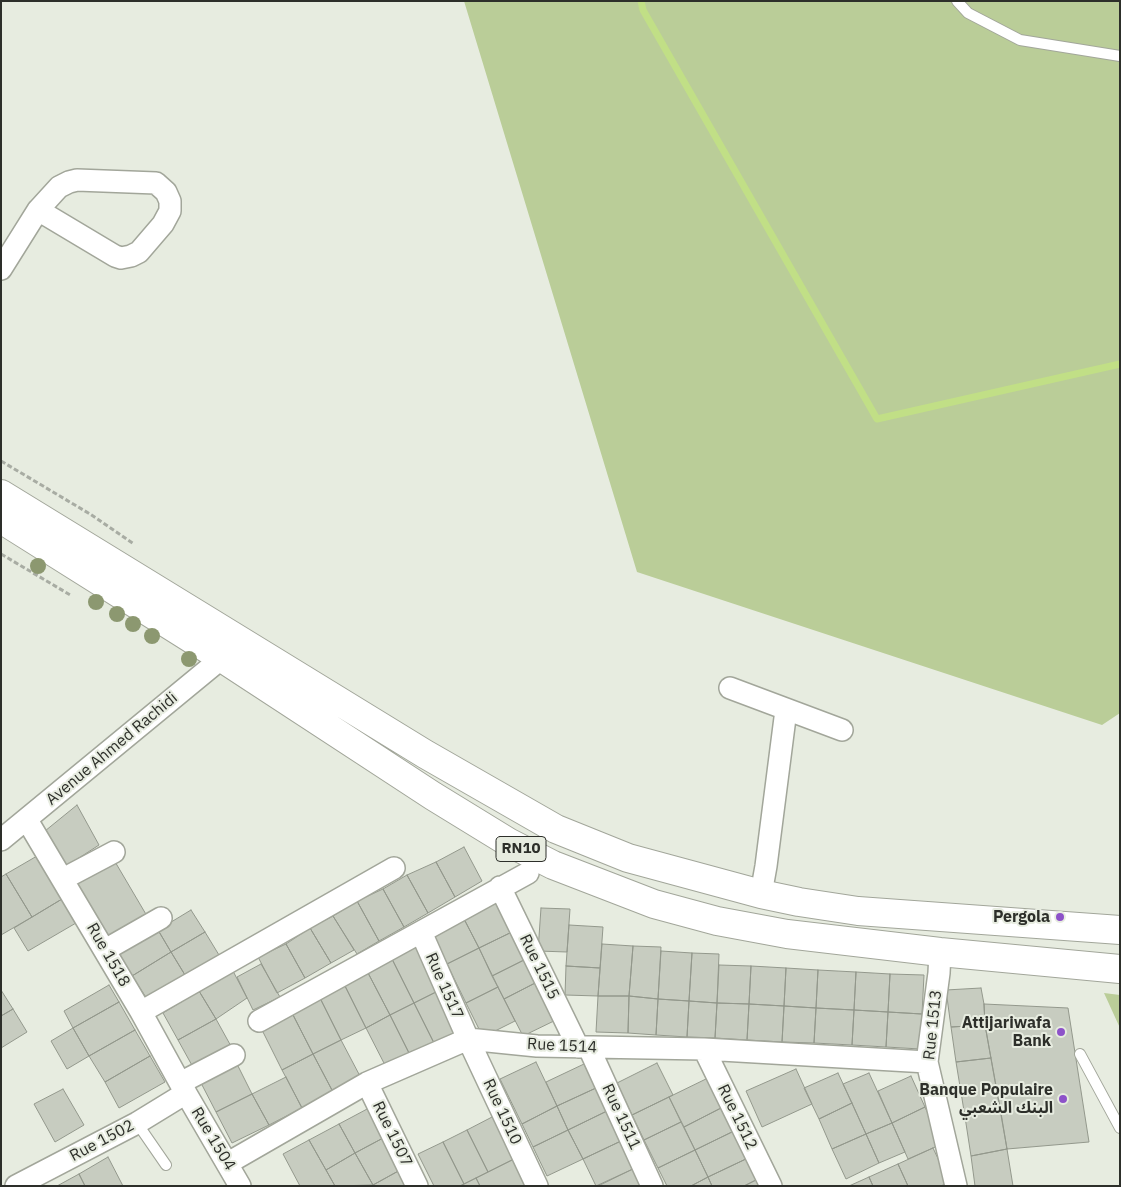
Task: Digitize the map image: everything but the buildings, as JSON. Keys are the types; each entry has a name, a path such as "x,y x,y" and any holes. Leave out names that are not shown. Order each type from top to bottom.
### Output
{"main road":[{"name":"RN10","path":"1,494 425,754 556,829 628,858 761,894 858,911 1120,930"},
{"name":"RN10","path":"1,519 222,658 433,796 508,842 553,865 654,904 717,921 787,934 940,952 1120,969"}],"street":[{"path":"1,269 38,210 59,187 69,182 149,181 156,183 166,192 170,201 170,211 163,224 139,252 122,258 114,256 38,210"},
{"name":"Avenue Ahmed Rachidi","path":"1,840 222,658"},
{"path":"730,688 842,730"},
{"path":"761,894 786,710"},
{"name":"Rue 1518","path":"27,820 105,950 183,1088"},
{"path":"63,879 114,852"},
{"path":"141,1012 394,868"},
{"path":"259,1021 528,873"},
{"name":"Rue 1515","path":"500,887 584,1047"},
{"path":"105,950 161,918"},
{"name":"Rue 1517","path":"421,932 468,1039"},
{"name":"Rue 1513","path":"940,952 939,973 926,1062 956,1186"},
{"name":"Rue 1514","path":"228,1163 367,1083 468,1039 537,1046 704,1049 926,1062"},
{"name":"Rue 1510","path":"468,1039 537,1186"},
{"name":"Rue 1511","path":"584,1047 652,1186"},
{"name":"Rue 1512","path":"704,1049 771,1186"},
{"name":"Rue 1502","path":"16,1186 137,1123 183,1088 234,1055"},
{"name":"Rue 1507","path":"367,1083 418,1186"},
{"name":"Rue 1504","path":"183,1088 240,1186"}],"lane":[{"path":"957,1 968,13 1020,40 1120,56"},
{"path":"1080,1054 1120,1128"},
{"path":"137,1123 166,1165"}],"path":[{"path":"1,460 90,514 138,546"}],"green space":[{"path":"464,1 1120,1 1120,713 1102,725 637,572"},
{"path":"1104,993 1120,995 1120,1028"}],"waterway":[{"path":"641,1 643,10 877,419 1120,364"}],"place":[{"name":"Pergola","path":"1060,917"},
{"name":"Attijariwafa Bank","path":"1061,1032"},
{"name":"Banque Populaire البنك الشعبي","path":"1063,1099"}]}
